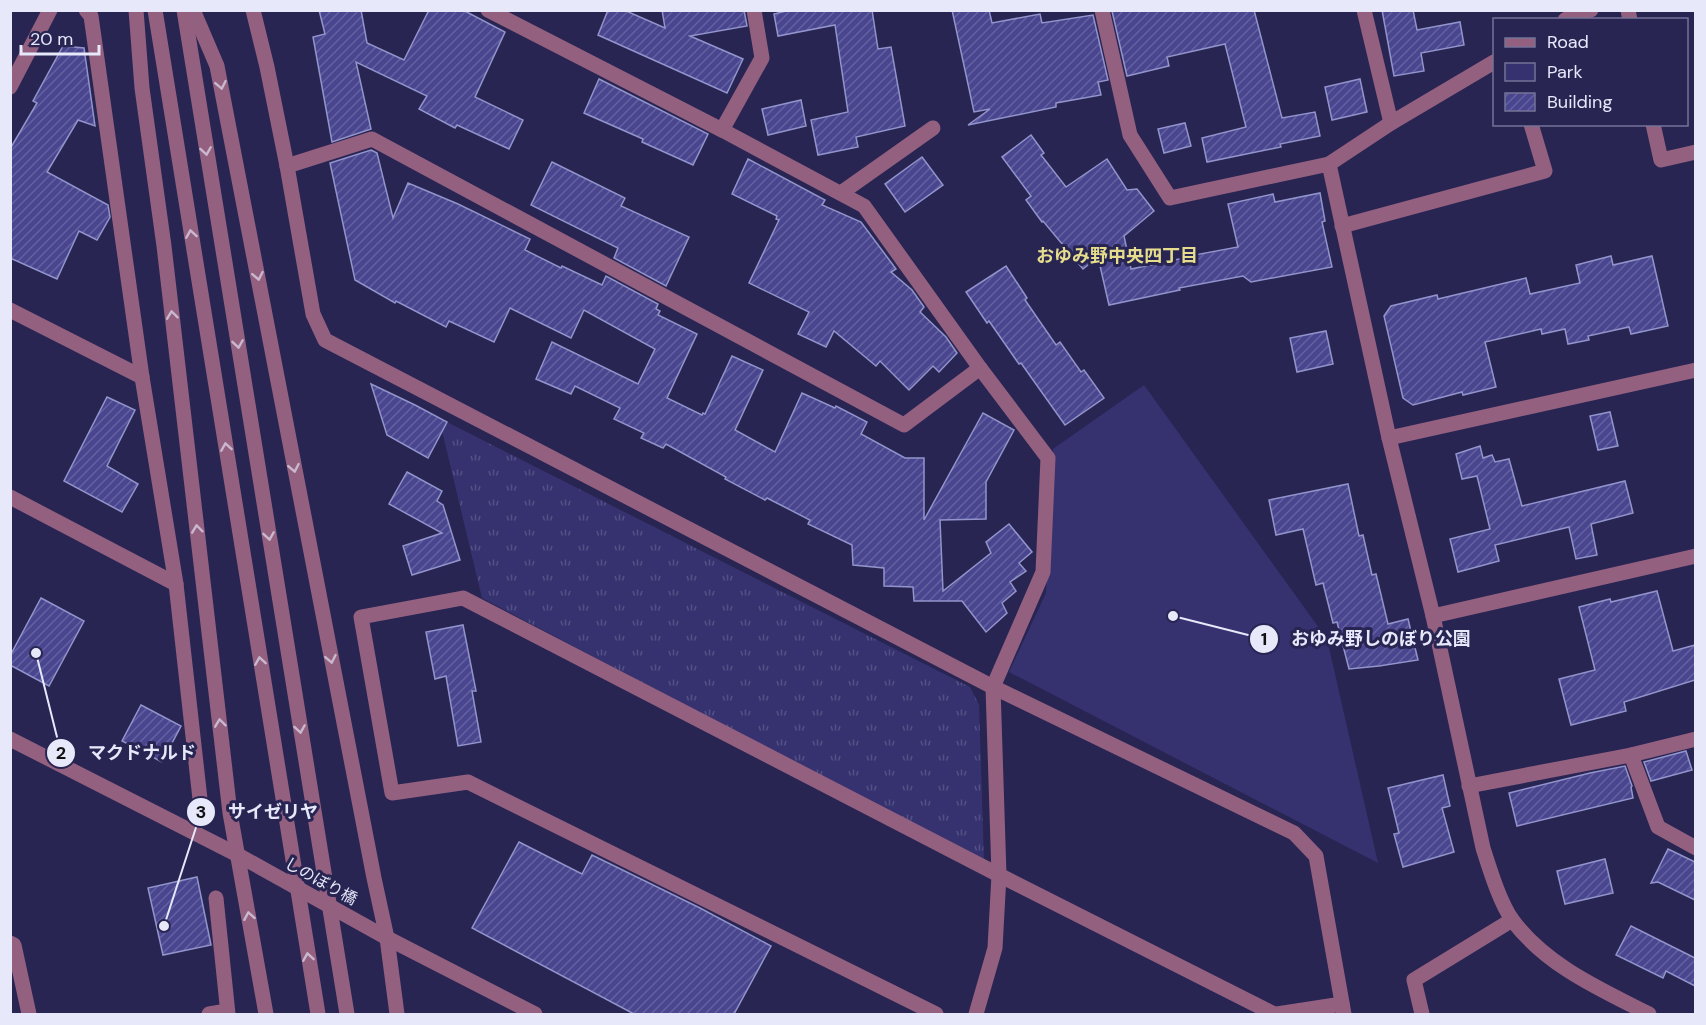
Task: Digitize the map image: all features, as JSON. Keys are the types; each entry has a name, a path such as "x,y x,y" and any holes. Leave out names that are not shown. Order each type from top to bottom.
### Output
{"street":[{"path":"10,87 50,10"},
{"path":"86,10 91,16 142,377 176,584 200,799"},
{"path":"136,10 142,88 165,258 230,813 266,1014"},
{"path":"155,10 318,1014"},
{"path":"184,10 347,1014"},
{"path":"193,10 217,66 387,938 397,1014"},
{"path":"253,10 287,166 313,314 325,340 993,687 1294,833 1316,856 1343,1009 1275,1014 999,875 463,598 361,617 392,793 468,782 936,1014"},
{"path":"488,10 864,206 980,368 1048,458 1043,572 993,687 999,875 995,948 976,1014"},
{"path":"722,130 762,58 754,10"},
{"path":"1102,10 1130,135 1170,198 1329,164 1391,123 1493,63"},
{"path":"1364,10 1391,123"},
{"path":"1568,18 1591,10"},
{"path":"1342,226 1545,171 1532,126"},
{"path":"1653,126 1661,160 1695,152"},
{"path":"841,193 933,128"},
{"path":"287,166 372,139 904,425 980,368"},
{"path":"1329,164 1389,438 1433,616 1483,848 1495,885 1512,920 1541,951 1572,975 1649,1014"},
{"path":"10,310 142,377"},
{"path":"1389,438 1695,370"},
{"path":"10,497 176,584"},
{"path":"1433,616 1695,556"},
{"name":"しのぼり橋","path":"10,739 238,855 387,938 535,1014"},
{"path":"1469,786 1631,755 1695,739"},
{"path":"1631,755 1658,827 1695,848"},
{"path":"209,1014 227,1013 216,898"},
{"path":"1422,1014 1414,980 1512,920"},
{"path":"10,943 14,945 29,1014"}],"green space":[{"path":"1144,385 1327,639 1378,863 1009,672 1046,593 1053,449"},
{"path":"439,418 970,687 979,705 984,862 482,598"}],"building":[{"path":"319,10 361,10 367,43 404,60 429,10 463,10 505,32 475,97 523,120 509,149 457,125 455,128 419,109 427,96 356,62 371,129 332,142 313,37 325,34"},
{"path":"608,10 624,10 665,28 662,10 744,10 747,26 690,36 743,59 727,93 598,35"},
{"path":"790,10 872,10 878,49 891,47 905,126 856,137 858,147 818,155 811,120 848,112 835,25 778,36 774,14"},
{"path":"952,10 989,10 992,23 1040,14 1042,23 1093,15 1108,80 1098,82 1101,95 1056,103 1056,107 968,125 990,109 974,112"},
{"path":"1254,10 1282,118 1315,112 1320,136 1280,144 1281,147 1207,162 1202,138 1246,127 1225,44 1167,57 1169,66 1127,76 1112,11"},
{"path":"1382,10 1413,10 1417,30 1460,22 1464,45 1421,53 1424,71 1394,76"},
{"path":"63,46 84,48 95,126 78,120 47,172 108,205 110,217 97,240 79,231 57,279 10,258 10,149 37,103 33,101"},
{"path":"599,79 708,134 693,165 642,142 643,139 584,113"},
{"path":"1360,79 1367,112 1332,120 1325,87"},
{"path":"801,100 806,126 768,135 762,109"},
{"path":"1185,123 1191,146 1164,153 1158,129"},
{"path":"1031,135 1044,153 1041,155 1066,187 1107,159 1127,190 1137,189 1154,211 1124,236 1131,269 1238,247 1228,204 1273,194 1275,202 1320,193 1325,221 1322,222 1332,267 1251,282 1243,276 1179,288 1180,290 1109,305 1098,257 1083,269 1026,200 1031,196 1002,157"},
{"path":"371,150 377,153 393,218 408,183 530,239 525,250 561,268 562,266 602,285 606,276 658,304 656,309 660,311 658,315 697,334 667,398 702,415 705,414 732,356 763,370 735,430 775,452 802,393 835,408 836,406 867,422 861,434 905,458 924,458 924,520 983,413 1014,430 986,482 986,519 940,520 943,591 991,553 986,542 1009,524 1032,552 1019,563 1026,571 1010,582 1016,591 1002,603 1007,613 986,632 962,601 914,601 913,587 884,586 884,568 853,565 852,545 808,524 810,520 725,479 726,477 666,444 663,448 641,438 644,433 614,419 620,408 575,386 571,394 536,379 552,342 638,384 655,349 584,310 571,338 510,308 494,342 449,321 446,327 396,301 395,303 355,280 330,163"},
{"path":"922,157 943,185 905,212 885,184"},
{"path":"748,159 825,200 822,205 861,222 896,269 891,272 912,290 924,307 920,312 946,337 957,353 939,372 933,366 909,390 880,361 876,366 834,331 826,347 798,334 809,312 749,283 779,220 776,219 777,216 732,194"},
{"path":"552,162 625,198 621,206 689,237 666,286 614,258 618,248 531,205"},
{"path":"1611,256 1613,265 1652,256 1668,326 1631,334 1629,327 1588,336 1589,340 1568,344 1565,329 1542,334 1541,329 1485,342 1496,387 1463,395 1462,392 1413,405 1403,398 1384,316 1391,306 1437,295 1438,299 1526,278 1530,294 1580,283 1576,265"},
{"path":"1006,266 1027,298 1025,300 1056,345 1060,342 1081,372 1084,370 1104,398 1065,425 966,292"},
{"path":"1326,331 1333,364 1297,372 1290,338"},
{"path":"371,384 447,422 428,458 387,435"},
{"path":"107,397 135,410 107,466 138,484 122,512 64,481"},
{"path":"1610,412 1618,446 1598,450 1590,416"},
{"path":"1480,446 1483,458 1492,455 1495,462 1509,459 1522,506 1625,481 1633,513 1591,524 1597,555 1576,559 1569,527 1495,545 1499,561 1458,572 1450,539 1490,529 1477,476 1462,479 1456,454"},
{"path":"407,472 442,491 437,501 443,505 460,560 412,575 403,546 442,533 389,504"},
{"path":"1348,484 1359,536 1363,535 1372,575 1376,574 1388,624 1408,619 1418,660 1349,669 1337,622 1333,623 1323,583 1316,585 1303,529 1276,535 1269,500"},
{"path":"1657,591 1673,651 1695,645 1695,680 1624,702 1626,711 1571,725 1559,679 1595,670 1579,607"},
{"path":"41,598 84,621 49,686 10,665 10,656"},
{"path":"463,625 476,691 472,691 481,742 458,746 446,676 435,679 426,632"},
{"path":"141,705 181,726 162,762 122,741"},
{"path":"1686,751 1692,770 1651,781 1644,762"},
{"path":"1625,766 1632,786 1633,798 1517,826 1509,793"},
{"path":"1443,775 1450,806 1442,808 1454,852 1403,867 1394,834 1399,833 1388,788"},
{"path":"519,842 582,874 592,855 771,946 734,1014 634,1014 472,928"},
{"path":"1668,849 1695,862 1695,900 1658,882 1651,883"},
{"path":"1605,859 1613,893 1565,904 1557,871"},
{"path":"197,877 211,945 163,955 148,888"},
{"path":"1631,926 1695,958 1695,986 1666,971 1663,978 1616,955"}],"place":[{"name":"おゆみ野しのぼり公園","path":"1173,616"},
{"name":"マクドナルド","path":"36,653"},
{"name":"サイゼリヤ","path":"164,926"}],"district":[{"name":"おゆみ野中央四丁目","path":"1117,256"}]}
